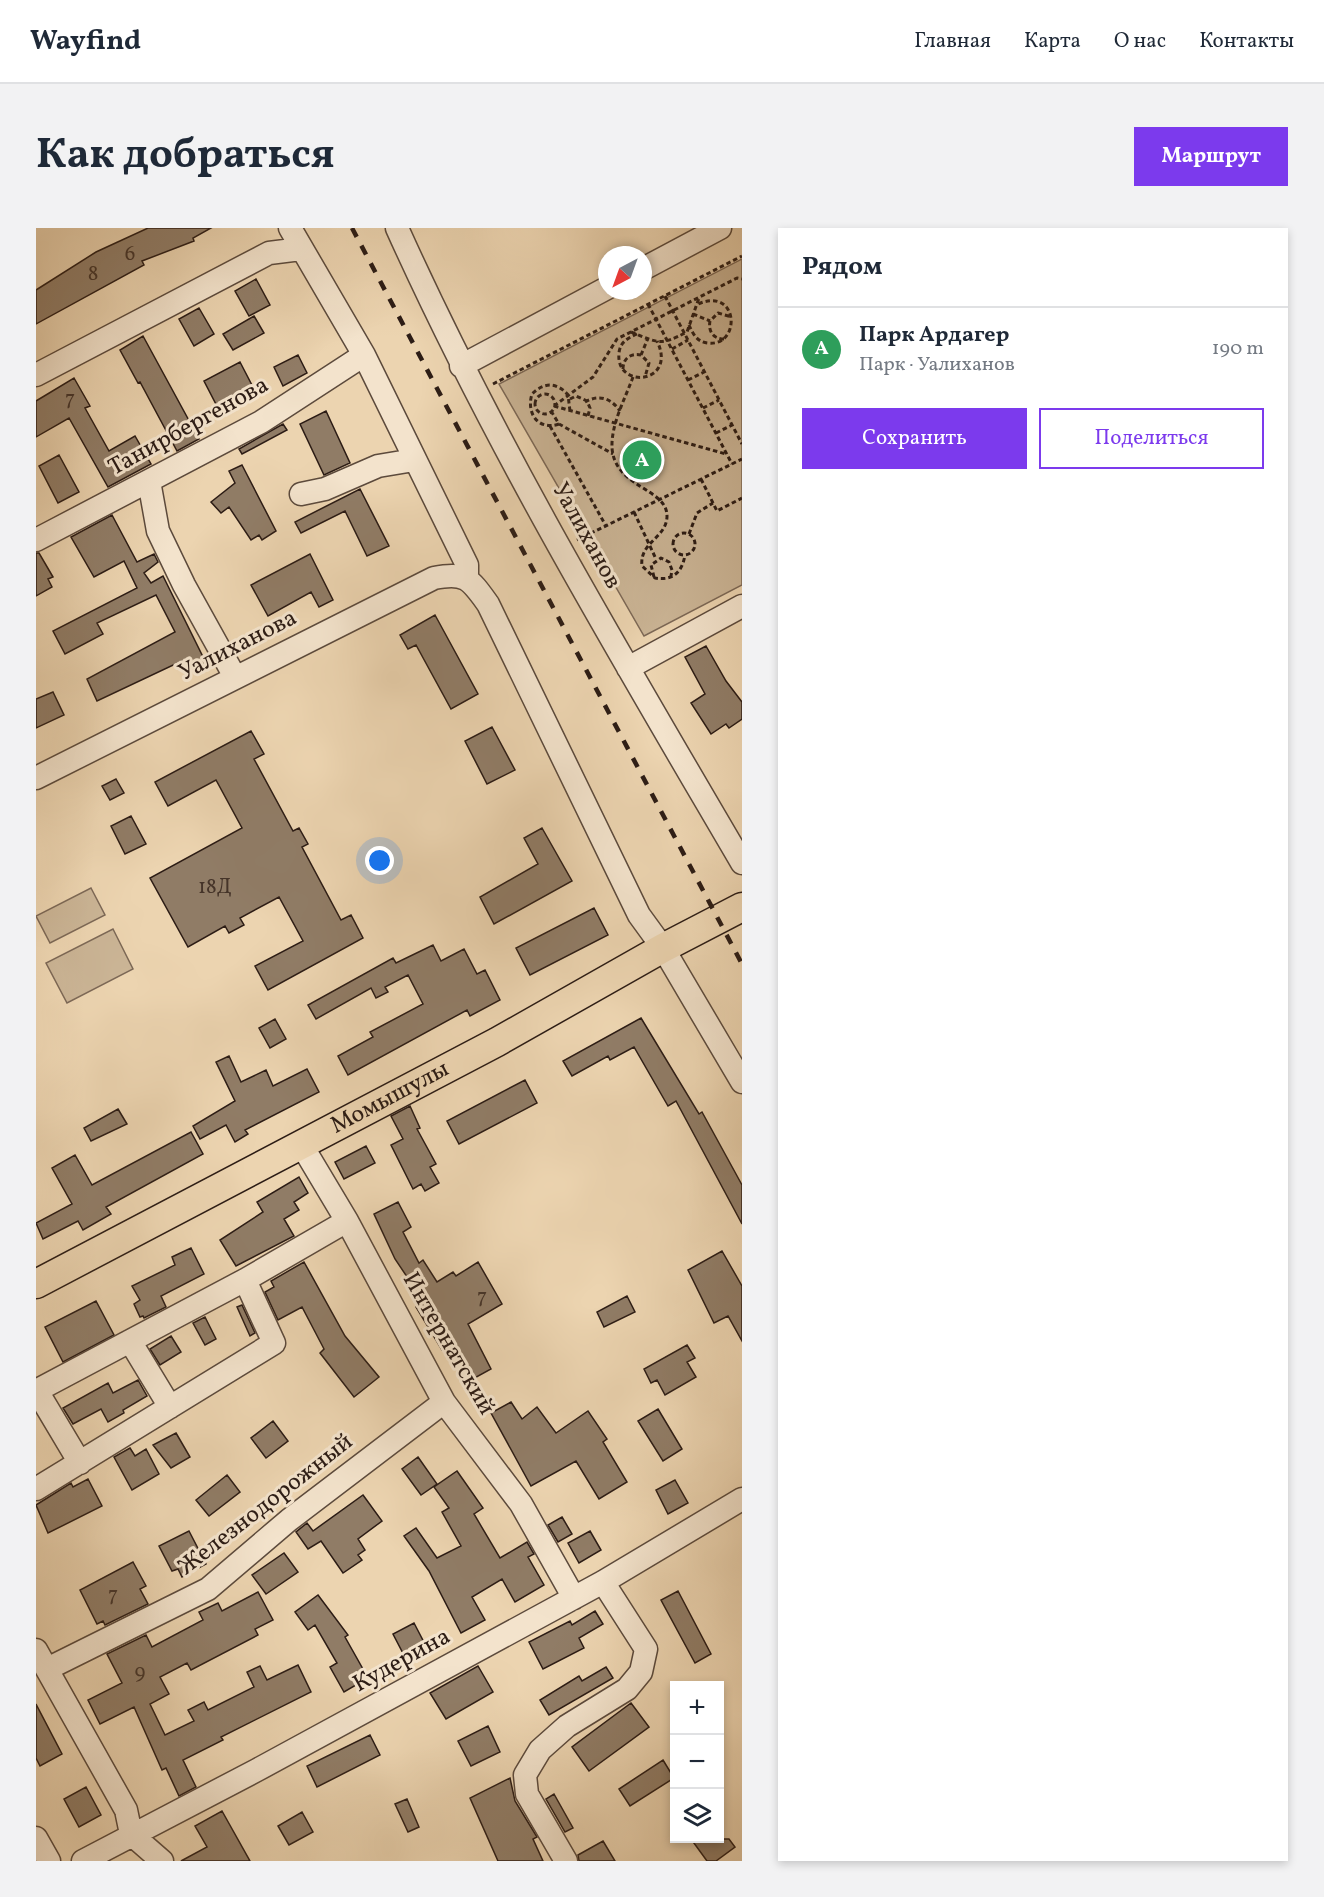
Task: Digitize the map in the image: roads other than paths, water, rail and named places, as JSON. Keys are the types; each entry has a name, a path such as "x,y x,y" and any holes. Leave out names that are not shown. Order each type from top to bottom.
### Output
{"main road":[{"name":"Момышулы","path":"36,1284 497,1042 663,948 742,907"}],"street":[{"path":"290,228 364,355 467,565 467,578 488,604 639,915 663,948 742,1082"},
{"name":"Уалиханов","path":"397,228 461,366 628,668 742,863"},
{"path":"652,264 720,228"},
{"path":"36,375 269,253 301,249"},
{"path":"461,366 598,293"},
{"name":"Танирбергенова","path":"36,540 261,422 364,355"},
{"path":"301,494 324,489 378,466 414,460"},
{"path":"149,481 158,531 184,585 234,677"},
{"name":"Уалиханова","path":"36,778 434,579 454,575 467,578"},
{"path":"628,668 742,606"},
{"name":"Интернатский","path":"301,1144 347,1221 444,1402 521,1504 574,1598"},
{"path":"80,1463 36,1391 245,1280 347,1221"},
{"path":"36,1489 274,1343 245,1280"},
{"path":"130,1341 170,1407"},
{"name":"Железнодорожный","path":"41,1659 208,1589 289,1520 444,1402"},
{"name":"Кудерина","path":"83,1861 257,1770 574,1598 742,1498"},
{"path":"566,1861 527,1794 525,1775 540,1750 567,1726 627,1689 641,1672 646,1649 603,1582"},
{"path":"41,1659 126,1810 131,1834 162,1861"},
{"path":"36,1838 49,1861"}],"railway":[{"path":"352,228 742,964"}],"place":[{"name":"Парк Ардагер","path":"642,460"}]}
